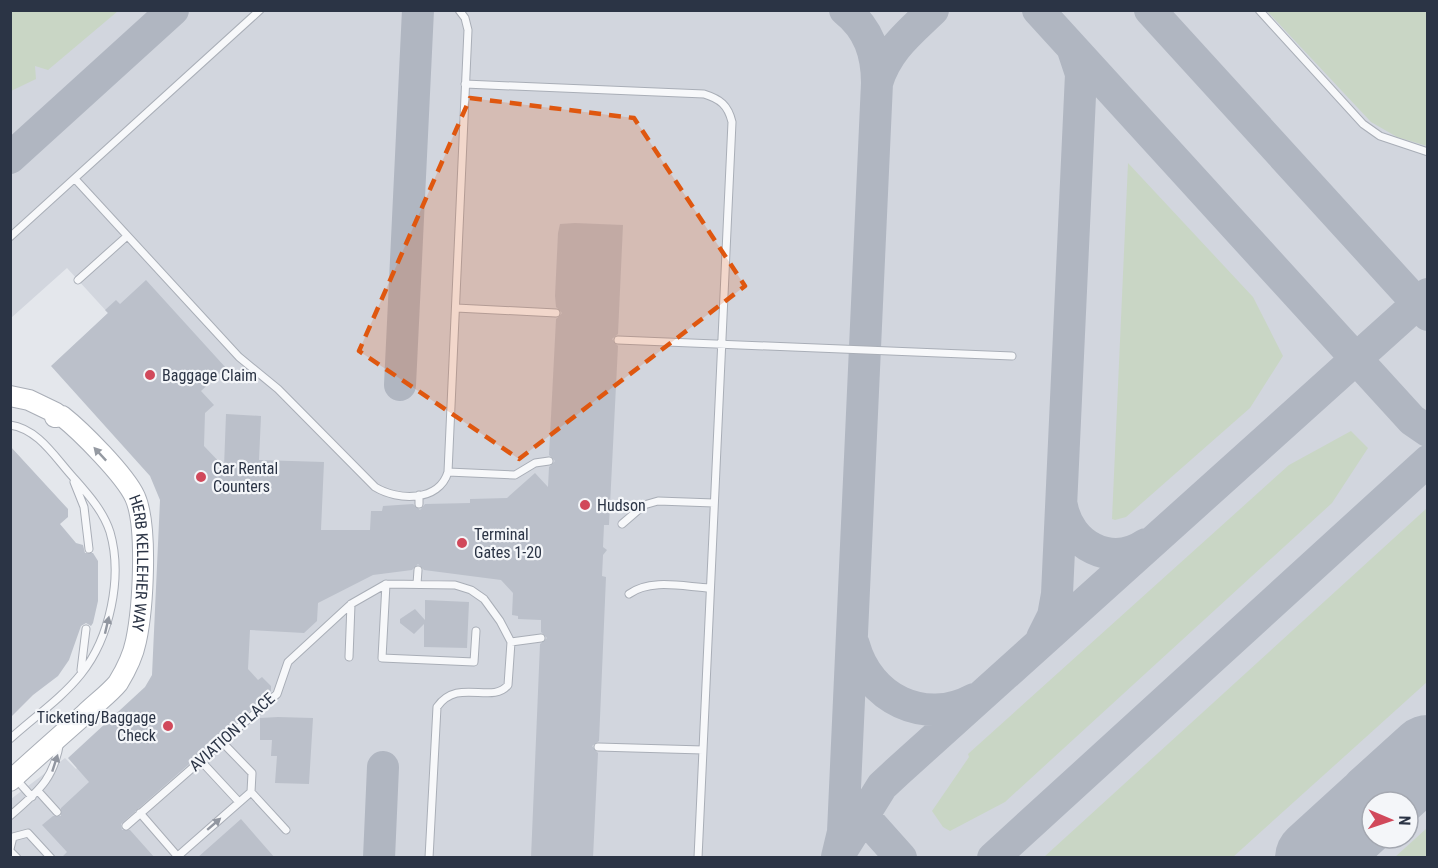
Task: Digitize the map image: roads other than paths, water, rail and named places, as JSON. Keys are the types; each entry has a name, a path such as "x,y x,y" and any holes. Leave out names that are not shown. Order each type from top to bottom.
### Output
{"main road":[{"name":"HERB KELLEHER WAY","path":"10,396 44,406 56,413 56,417 62,416 72,424 120,475 134,496 142,518 139,615 136,642 130,662 117,684 12,779"}],"lane":[{"path":"10,237 76,180 260,10"},
{"path":"76,180 238,357 278,388 375,487 386,494 430,495 439,490 448,472 468,30 465,18 459,10"},
{"path":"1259,10 1363,124 1380,136 1428,152"},
{"path":"465,84 704,94 724,104 732,122 698,858"},
{"path":"78,280 126,237"},
{"path":"456,308 556,313"},
{"path":"618,340 1012,356"},
{"path":"10,425 36,435 92,499 106,523 113,555 112,590 104,637 80,676 10,739"},
{"path":"448,472 515,475 535,464 549,461"},
{"path":"72,476 84,507 89,549"},
{"path":"419,495 419,504"},
{"path":"622,524 644,505 658,501 714,503"},
{"path":"417,584 418,570"},
{"path":"386,584 382,658 474,662 476,631"},
{"name":"AVIATION PLACE","path":"126,826 277,694 288,662 351,604 386,584 455,585 471,590 484,600 501,621 511,642"},
{"path":"629,594 638,587 654,585 710,588"},
{"path":"349,657 351,604"},
{"path":"80,676 85,654 86,629"},
{"path":"429,858 437,707 444,698 454,693 504,690 508,685 511,642 541,638"},
{"path":"10,816 48,781 57,760 61,734"},
{"path":"222,742 252,773 251,792 286,830"},
{"path":"598,747 703,750"},
{"path":"201,760 239,802"},
{"path":"12,779 32,797"},
{"path":"38,791 57,812"},
{"path":"140,813 178,857 251,792"},
{"path":"16,858 10,850 12,835 28,833 51,858"}],"place":[{"name":"Baggage Claim","path":"150,375"},
{"name":"Car Rental Counters","path":"201,477"},
{"name":"Hudson","path":"585,505"},
{"name":"Terminal Gates 1-20","path":"462,543"},
{"name":"Ticketing/Baggage Check","path":"168,726"}]}
